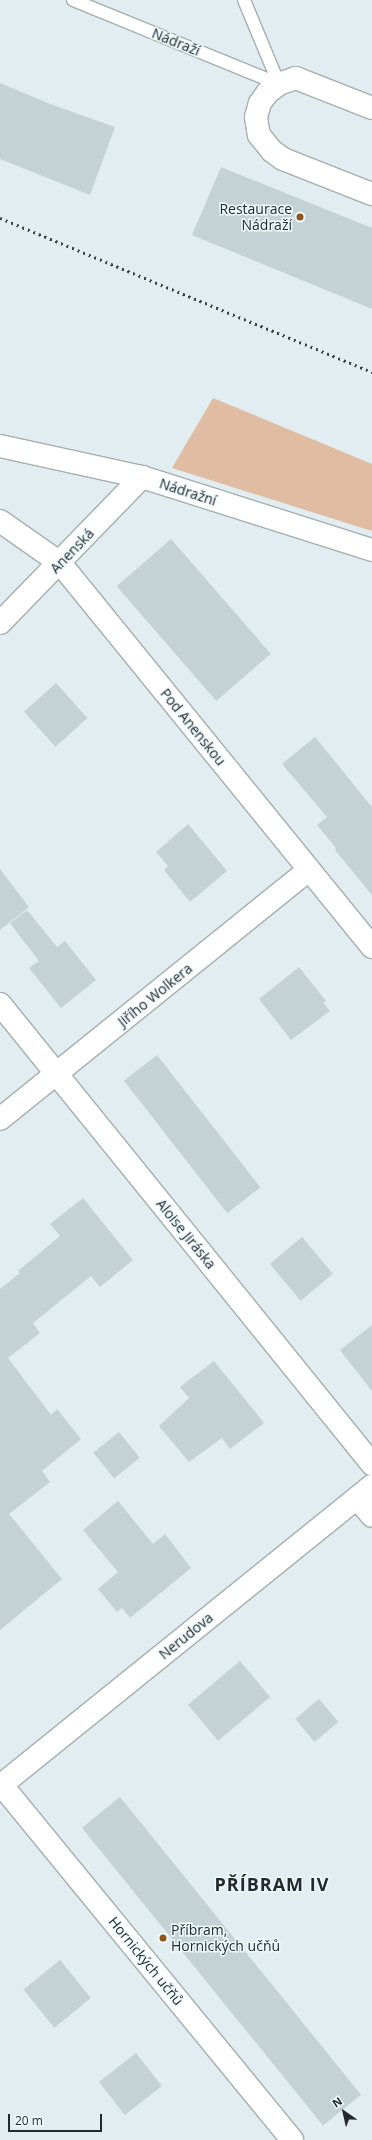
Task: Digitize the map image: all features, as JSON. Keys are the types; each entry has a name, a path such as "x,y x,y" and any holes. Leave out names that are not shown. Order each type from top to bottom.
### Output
{"street":[{"path":"372,108 296,78 279,84 268,92 260,103 256,117 259,135 272,151 283,159 372,194"},
{"name":"Nádražní","path":"0,446 142,477 372,550"},
{"name":"Anenská","path":"0,623 142,477"},
{"name":"Pod Anenskou","path":"0,521 60,563 372,947"},
{"name":"Jiřího Wolkera","path":"0,1119 309,870"},
{"name":"Aloise Jiráska","path":"0,1004 372,1464"},
{"path":"365,1492 372,1516"},
{"name":"Nerudova","path":"1,1785 365,1492"},
{"name":"Hornických učňů","path":"1,1785 292,2140"}],"lane":[{"name":"Nádraží","path":"73,0 279,84"},
{"path":"244,0 279,84"}],"shaded area":[{"path":"213,398 372,464 372,531 172,468"}],"building":[{"path":"0,83 50,104 115,127 90,195 0,159"},
{"path":"221,167 372,228 372,309 192,235"},
{"path":"171,539 271,654 216,701 117,586"},
{"path":"56,683 87,718 55,747 24,712"},
{"path":"315,737 372,807 372,895 335,850 336,848 317,825 327,817 282,764"},
{"path":"188,824 227,871 190,902 164,870 168,866 156,852"},
{"path":"0,869 29,907 0,930"},
{"path":"27,910 57,947 65,941 96,980 61,1008 29,968 39,961 10,923"},
{"path":"299,967 326,1001 323,1002 330,1011 291,1040 259,999"},
{"path":"157,1055 260,1187 227,1213 124,1081"},
{"path":"83,1198 133,1260 100,1287 91,1276 33,1323 40,1333 8,1358 51,1415 57,1409 81,1439 42,1471 50,1482 9,1514 62,1579 0,1630 0,1289 20,1273 18,1271 60,1236 50,1224"},
{"path":"302,1237 333,1274 301,1301 270,1264"},
{"path":"372,1325 372,1391 340,1350"},
{"path":"214,1361 264,1423 230,1449 222,1438 189,1462 159,1426 189,1398 180,1387"},
{"path":"119,1432 140,1458 114,1478 93,1453"},
{"path":"118,1501 153,1544 165,1534 191,1568 130,1618 122,1608 117,1612 98,1589 118,1572 83,1530"},
{"path":"240,1661 270,1697 218,1741 188,1705"},
{"path":"319,1699 338,1722 315,1742 295,1719"},
{"path":"120,1797 361,2095 323,2125 82,1828"},
{"path":"60,1960 91,1998 54,2028 23,1990"},
{"path":"136,2053 162,2086 125,2115 99,2082"}],"railway":[{"path":"0,218 372,372"}],"place":[{"name":"Restaurace Nádraží","path":"300,217"},
{"name":"Příbram, Hornických učňů","path":"163,1938"}],"district":[{"name":"PŘÍBRAM IV","path":"272,1884"}]}
